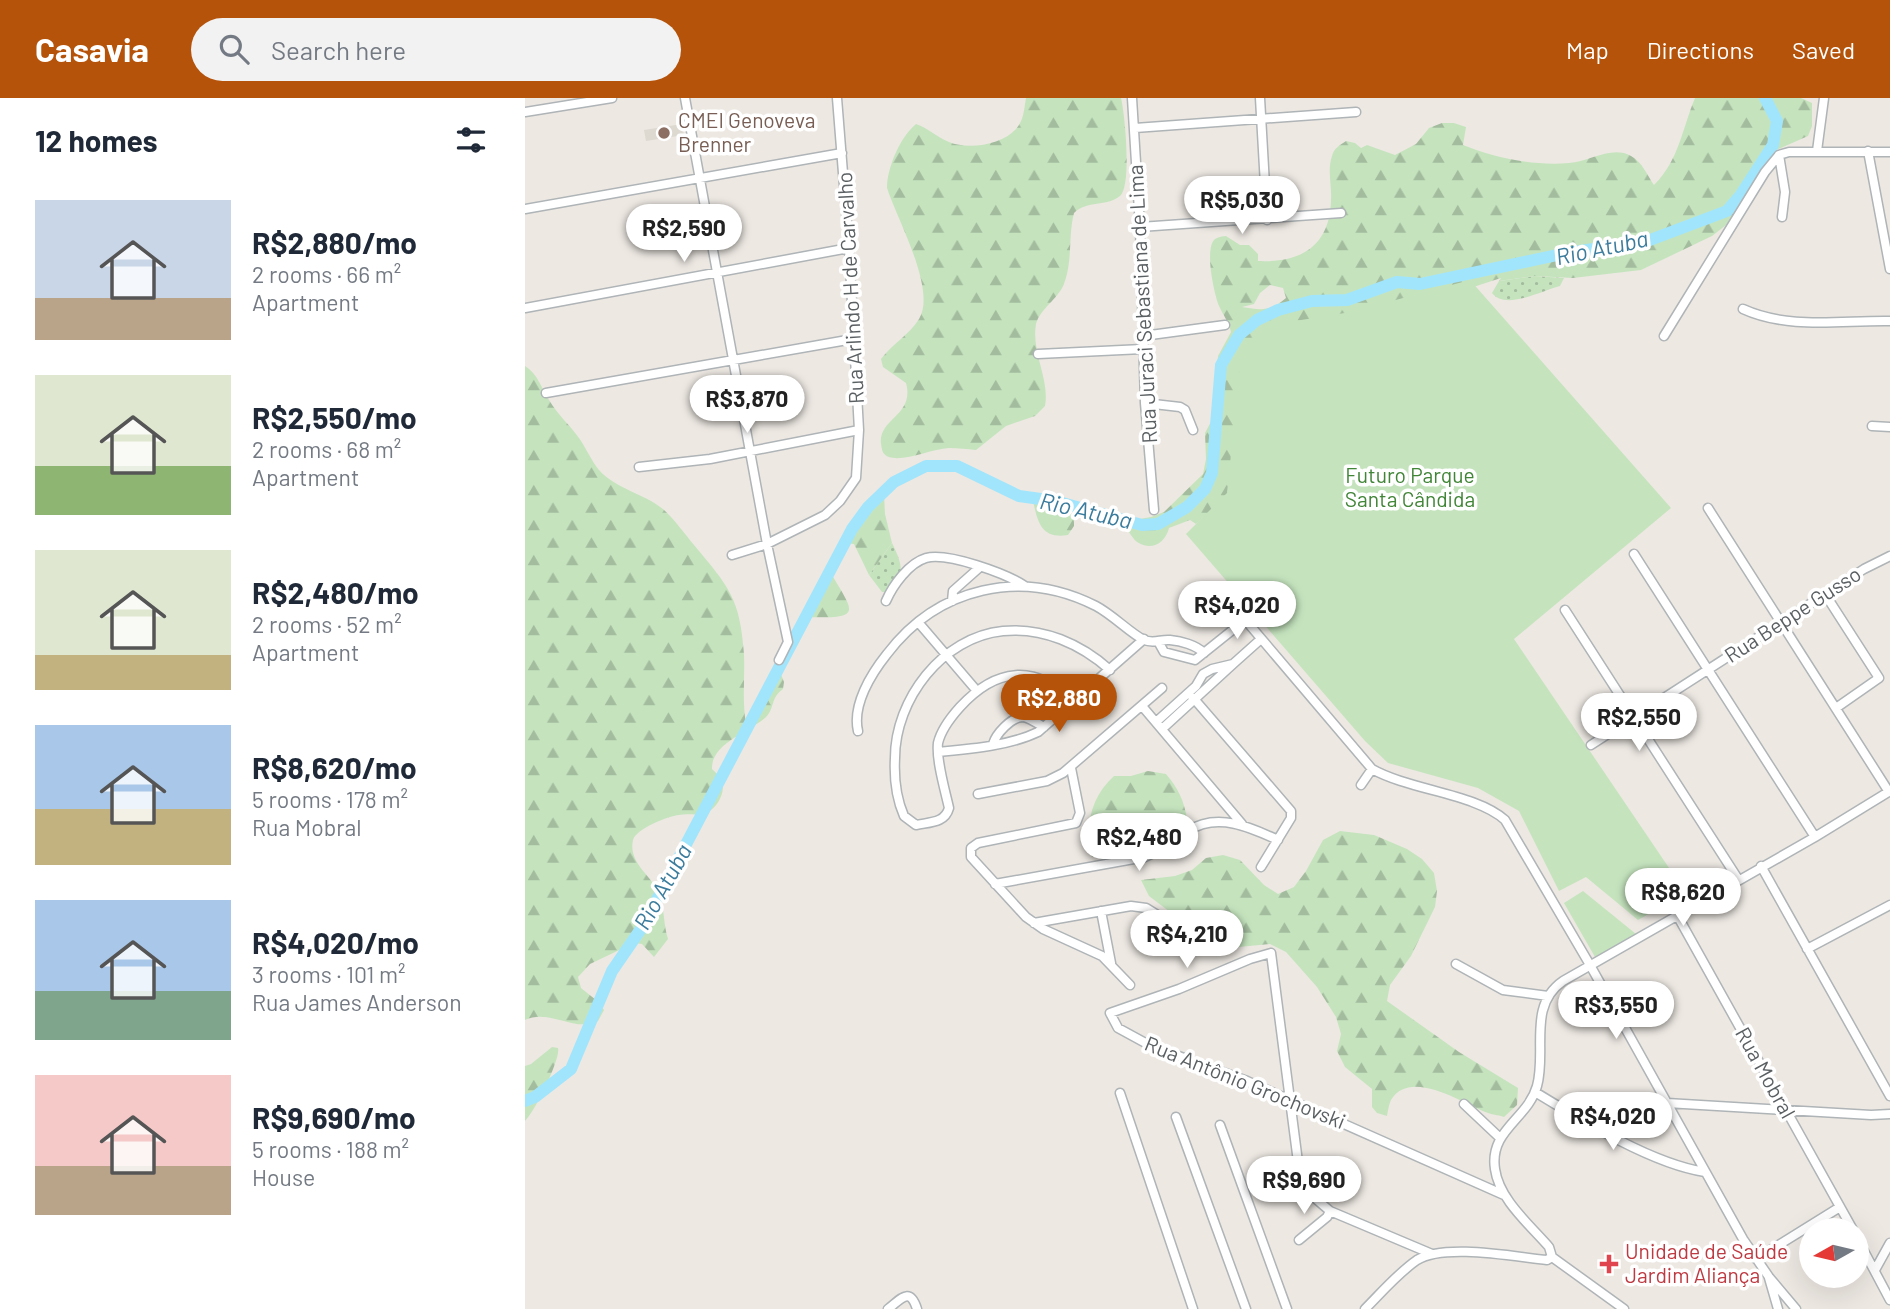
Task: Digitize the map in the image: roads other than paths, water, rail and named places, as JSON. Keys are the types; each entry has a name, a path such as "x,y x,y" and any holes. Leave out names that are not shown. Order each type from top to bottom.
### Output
{"street":[{"path":"525,112 612,98"},
{"path":"685,98 767,544 789,642 779,660"},
{"name":"Rua Arlindo H de Carvalho","path":"767,544 825,515 840,501 856,478 859,429 837,98"},
{"name":"Rua Juraci Sebastiana de Lima","path":"1132,98 1140,227 1145,403 1154,510"},
{"path":"1260,98 1259,121 1267,220"},
{"path":"1817,151 1826,99"},
{"path":"1135,128 1356,113"},
{"path":"1664,336 1765,172 1779,155 1817,151 1890,152"},
{"path":"1868,151 1890,269"},
{"path":"525,209 842,153"},
{"path":"1779,155 1785,192 1782,217"},
{"path":"1140,227 1341,213"},
{"path":"525,308 849,248"},
{"path":"1743,309 1759,316 1794,321 1890,321"},
{"path":"1143,336 1224,325"},
{"path":"546,393 853,339"},
{"path":"1038,354 1143,349"},
{"path":"1145,403 1180,407 1185,410 1193,430"},
{"path":"1873,426 1890,427"},
{"path":"639,467 710,459 859,429"},
{"path":"1624,1309 1552,1257 1549,1247 1504,1195 1494,1167 1494,1150 1499,1137 1535,1092 1539,1072 1540,1026 1548,996 1558,985 1590,965 1815,837 1890,791 1708,508"},
{"path":"732,555 767,544"},
{"path":"1634,554 1815,837"},
{"path":"886,601 892,586 923,559 940,556 1006,575 1025,586"},
{"name":"Rua Beppe Gusso","path":"1591,745 1874,563 1890,556"},
{"path":"952,601 953,591 981,567"},
{"path":"857,731 857,712 876,669 895,643 918,622 952,601 993,587 1025,586 1055,591 1083,600 1108,613 1144,639 1159,643 1168,639 1198,648 1204,653"},
{"path":"1825,594 1879,678 1836,708"},
{"path":"1231,603 1372,769 1396,780 1482,806 1499,814 1510,827 1756,1259 1796,1309"},
{"path":"1565,610 1738,879"},
{"path":"1159,643 1164,652 1195,660 1245,620"},
{"path":"918,622 977,691"},
{"path":"1072,701 1061,689 1048,681 1025,675 1004,677 977,691 945,726 938,744 948,811 941,819 916,825 907,819 899,803 895,775 897,736 903,713 914,692 945,656 988,634 1022,631 1045,634 1066,641 1094,656 1110,670"},
{"path":"938,752 1026,737 1045,727 1144,639"},
{"path":"1159,726 1192,696 1215,682 1261,639"},
{"path":"1192,696 1207,671 1233,664"},
{"path":"1207,671 1215,682"},
{"path":"978,794 1047,781 1071,768 1162,688"},
{"path":"1192,696 1290,808 1291,818 1261,867"},
{"path":"1142,706 1242,824"},
{"path":"993,744 997,735 1017,719 1028,718 1045,727"},
{"path":"1071,768 1080,814 1076,823 983,842 971,848 972,860 1019,911 1034,923 1091,949 1111,963 1130,985"},
{"path":"1361,785 1372,769"},
{"path":"995,884 1145,857 1163,849 1193,828 1222,822 1242,824 1278,840"},
{"path":"1761,866 1890,1096"},
{"path":"1807,949 1890,905"},
{"path":"1034,923 1139,906 1172,924"},
{"path":"1101,911 1111,963"},
{"name":"Rua Mobral","path":"1677,915 1846,1218"},
{"name":"Rua Antônio Grochovski","path":"1290,1100 1271,953 1109,1013 1118,1028 1136,1038 1290,1100 1504,1195"},
{"path":"1457,964 1503,990 1548,996"},
{"path":"1535,1092 1638,1148 1684,1168 1705,1172"},
{"path":"1120,1093 1193,1309"},
{"path":"1290,1100 1301,1174 1310,1191 1330,1211 1432,1254"},
{"path":"1667,1103 1890,1114"},
{"path":"1464,1104 1499,1137"},
{"path":"1176,1117 1245,1309"},
{"path":"1220,1125 1287,1309"},
{"path":"1756,1259 1840,1207"},
{"path":"1299,1240 1327,1217 1330,1211"},
{"path":"1875,1270 1890,1243"},
{"path":"1365,1309 1410,1266 1432,1254 1458,1252 1547,1260 1552,1257"},
{"path":"1869,1259 1890,1300"},
{"path":"1769,1277 1778,1309"},
{"path":"888,1309 905,1296 912,1298 917,1309"}],"waterway":[{"name":"Rio Atuba","path":"525,1101 535,1097 571,1069 612,971 643,926 852,529 868,507 894,482 926,466 957,466 1019,496 1055,501 1142,525 1158,524 1187,507 1205,489 1212,473 1221,365 1239,335 1257,320 1278,310 1312,301 1347,300 1397,282 1420,284 1562,254 1650,240 1727,211 1773,145 1777,121 1765,98"}],"place":[{"name":"CMEI Genoveva Brenner","path":"664,133"},
{"name":"Unidade de Saúde Jardim Aliança","path":"1609,1264"}],"park label":[{"name":"Futuro Parque Santa Cândida","path":"1410,488"}]}
